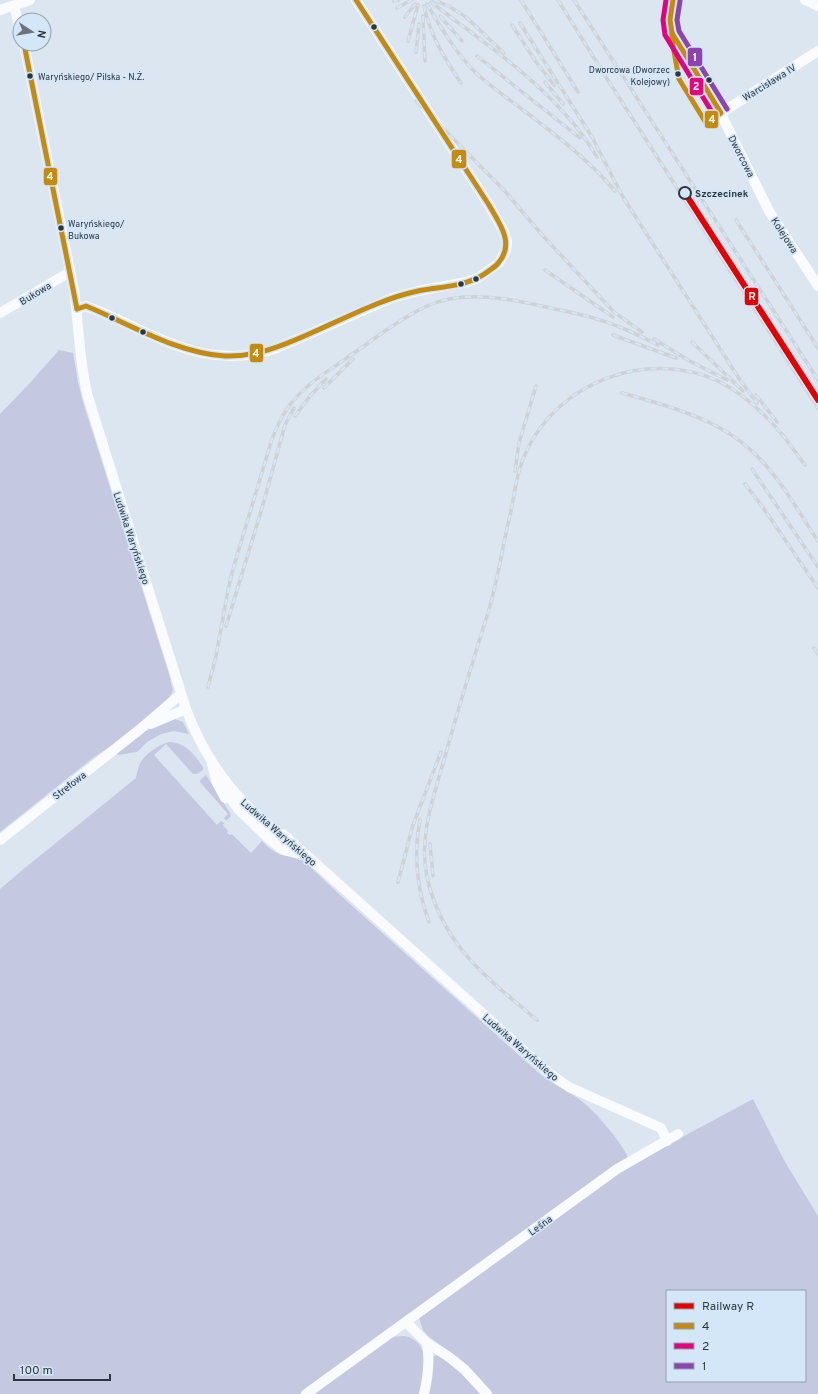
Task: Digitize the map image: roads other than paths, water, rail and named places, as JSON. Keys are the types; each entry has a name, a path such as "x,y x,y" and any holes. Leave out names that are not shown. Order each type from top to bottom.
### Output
{"street":[{"path":"0,10 30,0"},
{"path":"76,309 86,306 193,352 218,355 242,355 277,348 401,295 467,282 478,278 499,263 507,246 506,238 501,226 459,158 356,0"},
{"path":"805,0 818,6"},
{"name":"Dworcowa","path":"674,1 670,20 672,33 721,113 755,182"},
{"path":"14,6 16,12"},
{"name":"Warcisława IV","path":"721,113 818,51"},
{"name":"Ludwika Waryńskiego","path":"26,52 70,272 76,309 80,358 88,397 186,709 213,766 248,808 280,835 288,838 549,1073 569,1087 661,1128 667,1141"},
{"name":"Kolejowa","path":"755,182 774,220 818,286"},
{"name":"Bukowa","path":"0,314 70,272"},
{"name":"Strefowa","path":"0,840 139,730 181,694"},
{"name":"Strefowa","path":"139,730 186,709"},
{"path":"213,766 239,810 268,838 283,850 304,854"},
{"name":"Leśna","path":"306,1394 617,1169 678,1134"},
{"path":"406,1322 427,1343 464,1369 487,1394"},
{"path":"424,1394 428,1368 427,1343"}],"railway":[{"path":"394,1 398,0"},
{"path":"397,8 412,0"},
{"path":"434,0 450,7 466,17 504,53"},
{"path":"521,0 578,92"},
{"path":"558,0 818,408"},
{"path":"574,0 818,380"},
{"path":"431,2 500,54 534,82 573,123 586,139 597,157"},
{"path":"405,17 415,4"},
{"path":"427,4 443,31 468,65 475,72 571,148 594,168 615,191"},
{"path":"408,41 418,5"},
{"path":"424,6 434,37 461,83"},
{"path":"423,16 425,61"},
{"path":"440,16 462,41"},
{"path":"520,23 592,137 623,197 740,380 757,403"},
{"path":"416,52 419,24"},
{"path":"512,25 536,62 554,85"},
{"path":"477,56 580,138"},
{"path":"545,82 563,104"},
{"path":"416,101 504,190 544,237 614,312 642,332"},
{"path":"736,220 818,348"},
{"path":"545,270 613,317"},
{"path":"208,687 216,656 233,569 272,439 280,420 293,400 318,378 408,316 427,306 458,298 491,297 507,299 579,314 622,328 658,345"},
{"path":"613,335 676,358"},
{"path":"654,339 688,360"},
{"path":"692,342 743,391"},
{"path":"684,358 727,380"},
{"path":"324,388 353,359"},
{"path":"537,1020 484,974 455,941 443,922 434,901 427,877 425,861 426,830 429,814 498,574 520,466 526,452 541,427 560,406 583,390 608,378 635,371 663,369 691,372 718,381 737,392 755,406 786,439"},
{"path":"295,416 310,396 326,379"},
{"path":"515,471 519,443 536,386"},
{"path":"622,393 660,404 696,417 730,434 746,446 760,459 776,478 818,541"},
{"path":"756,395 777,422"},
{"path":"226,626 260,515 285,425 294,408"},
{"path":"782,434 805,465"},
{"path":"752,469 818,567"},
{"path":"745,484 818,588"},
{"path":"814,648 818,654"},
{"path":"398,882 413,825 441,752"},
{"path":"420,820 417,846 417,872 429,922"},
{"path":"430,844 433,876"}],"rail line":[{"name":"R","path":"685,193 818,400"}],"place":[{"name":"Dworcowa (Dworzec Kolejowy)","path":"678,74"},
{"name":"Waryńskiego/ Pilska - N.Ż.","path":"30,76"},
{"name":"Szczecinek","path":"685,193"},
{"name":"Waryńskiego/ Bukowa","path":"61,228"}]}
